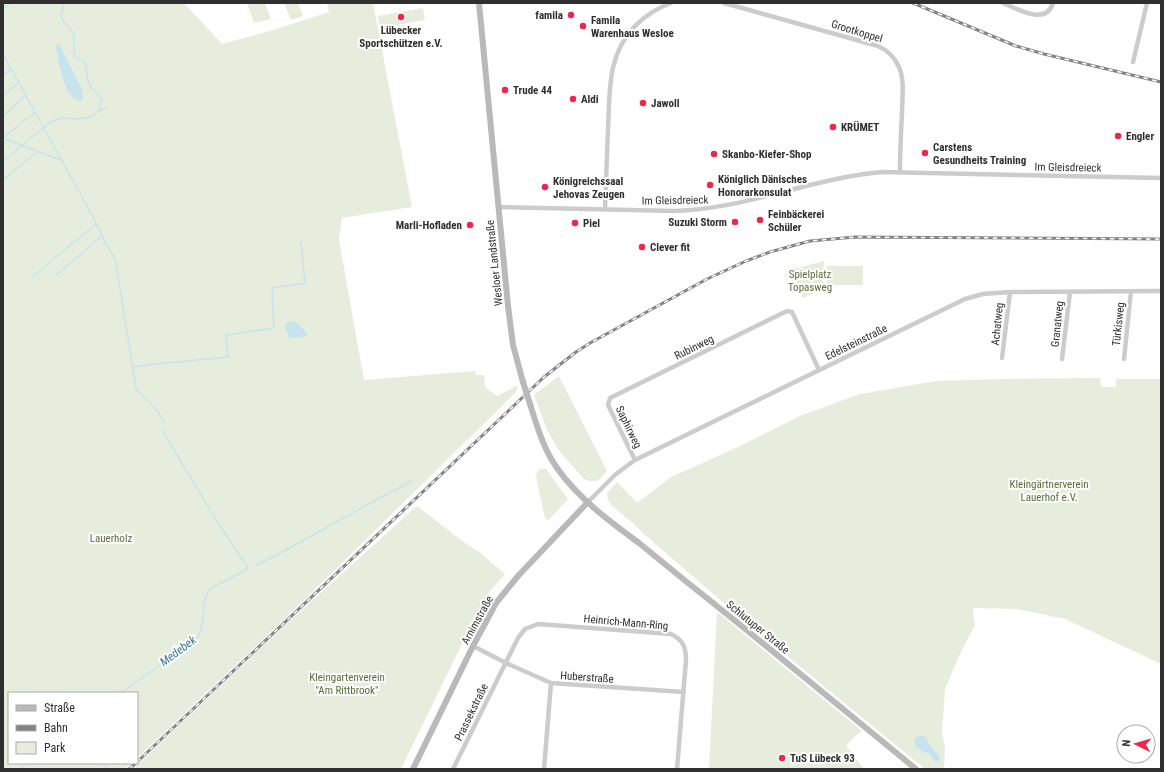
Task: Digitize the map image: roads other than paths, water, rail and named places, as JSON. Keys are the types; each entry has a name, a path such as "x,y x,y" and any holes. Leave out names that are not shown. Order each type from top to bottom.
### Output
{"main road":[{"name":"Wesloer Landstraße","path":"479,3 505,283 513,345 536,425 546,451 557,468 588,502"},
{"name":"Arnimstraße","path":"413,769 473,646 496,604 518,576 588,502"},
{"name":"Schlutuper Straße","path":"588,502 601,515 640,544 916,769"}],"street":[{"path":"605,208 610,89 616,55 626,35 643,18 671,3"},
{"name":"Grootkoppel","path":"724,3 878,46 889,53 897,63 902,77 900,171"},
{"path":"1003,3 1029,13 1040,15 1048,12 1053,3"},
{"path":"1133,62 1147,3"},
{"name":"Im Gleisdreieck","path":"498,207 605,208 675,211 712,208 843,177 865,173 900,171 949,174 1161,178"},
{"name":"Türkisweg","path":"1124,359 1131,291"},
{"name":"Edelsteinstraße","path":"588,502 616,474 635,460 965,299 983,294 1010,292 1161,291"},
{"name":"Achatweg","path":"1002,358 1010,292"},
{"name":"Granatweg","path":"1062,359 1070,292"},
{"name":"Rubinweg","path":"608,401 610,398 787,311 792,312 819,370"},
{"name":"Saphirweg","path":"608,401 608,405 635,460"},
{"name":"Heinrich-Mann-Ring","path":"506,663 518,638 525,629 538,624 671,634 678,637 684,645 686,652 677,769"},
{"name":"Huberstraße","path":"473,646 550,683 684,692"},
{"name":"Prassekstraße","path":"453,769 506,663"},
{"path":"544,769 550,683"}],"water":[{"path":"57,44 61,47 81,87 83,98 80,101 74,99 66,86 58,61"},
{"path":"292,321 302,327 308,336 289,337 285,326 286,323"},
{"path":"920,736 927,738 929,744 940,757 939,761 934,761 929,753 916,747 915,738"}],"waterway":[{"path":"3,9 10,3"},
{"path":"3,161 52,121 63,118 86,118 93,116 99,110 102,101 101,98 88,82 84,62 75,56 73,32 63,21 61,16 64,3"},
{"path":"3,54 114,257 136,389 148,401"},
{"path":"3,75 11,69"},
{"path":"3,96 18,83"},
{"path":"3,116 26,95"},
{"path":"99,110 107,108"},
{"path":"3,138 35,112"},
{"path":"3,138 63,161"},
{"path":"3,180 37,152"},
{"path":"32,277 96,224"},
{"path":"56,275 102,236"},
{"path":"133,367 228,357 226,335 274,328 272,288 305,283 301,242"},
{"path":"150,403 164,422"},
{"path":"162,430 210,510"},
{"name":"Medebek","path":"257,565 413,480"},
{"name":"Medebek","path":"122,692 198,637 201,631 207,593 211,588 248,569 212,514"},
{"name":"Medebek","path":"19,769 26,764"},
{"path":"102,764 107,768"}],"railway":[{"path":"913,3 1016,46 1161,82"},
{"path":"138,761 544,377 590,343 707,279 770,252 810,241 855,237 1161,239"},
{"path":"129,769 135,764"}],"place":[{"name":"famila","path":"571,15"},
{"name":"Lübecker Sportschützen e.V.","path":"401,17"},
{"name":"Famila Warenhaus Wesloe","path":"583,26"},
{"name":"Trude 44","path":"505,90"},
{"name":"Aldi","path":"573,99"},
{"name":"Jawoll","path":"643,103"},
{"name":"KRÜMET","path":"833,127"},
{"name":"Engler","path":"1118,136"},
{"name":"Carstens Gesundheits Training","path":"925,153"},
{"name":"Skanbo-Kiefer-Shop","path":"714,154"},
{"name":"Königlich Dänisches Honorarkonsulat","path":"710,185"},
{"name":"Königreichssaal Jehovas Zeugen","path":"545,187"},
{"name":"Feinbäckerei Schüler","path":"760,220"},
{"name":"Suzuki Storm","path":"735,222"},
{"name":"Piel","path":"575,223"},
{"name":"Marli-Hofladen","path":"470,225"},
{"name":"Clever fit","path":"642,247"},
{"name":"TuS Lübeck 93","path":"782,758"}],"park label":[{"name":"Spielplatz Topasweg","path":"810,280"},
{"name":"Kleingärtnerverein Lauerhof e.V.","path":"1049,490"},
{"name":"Lauerholz","path":"111,538"},
{"name":"Kleingartenverein \"Am Rittbrook\"","path":"347,683"}]}
